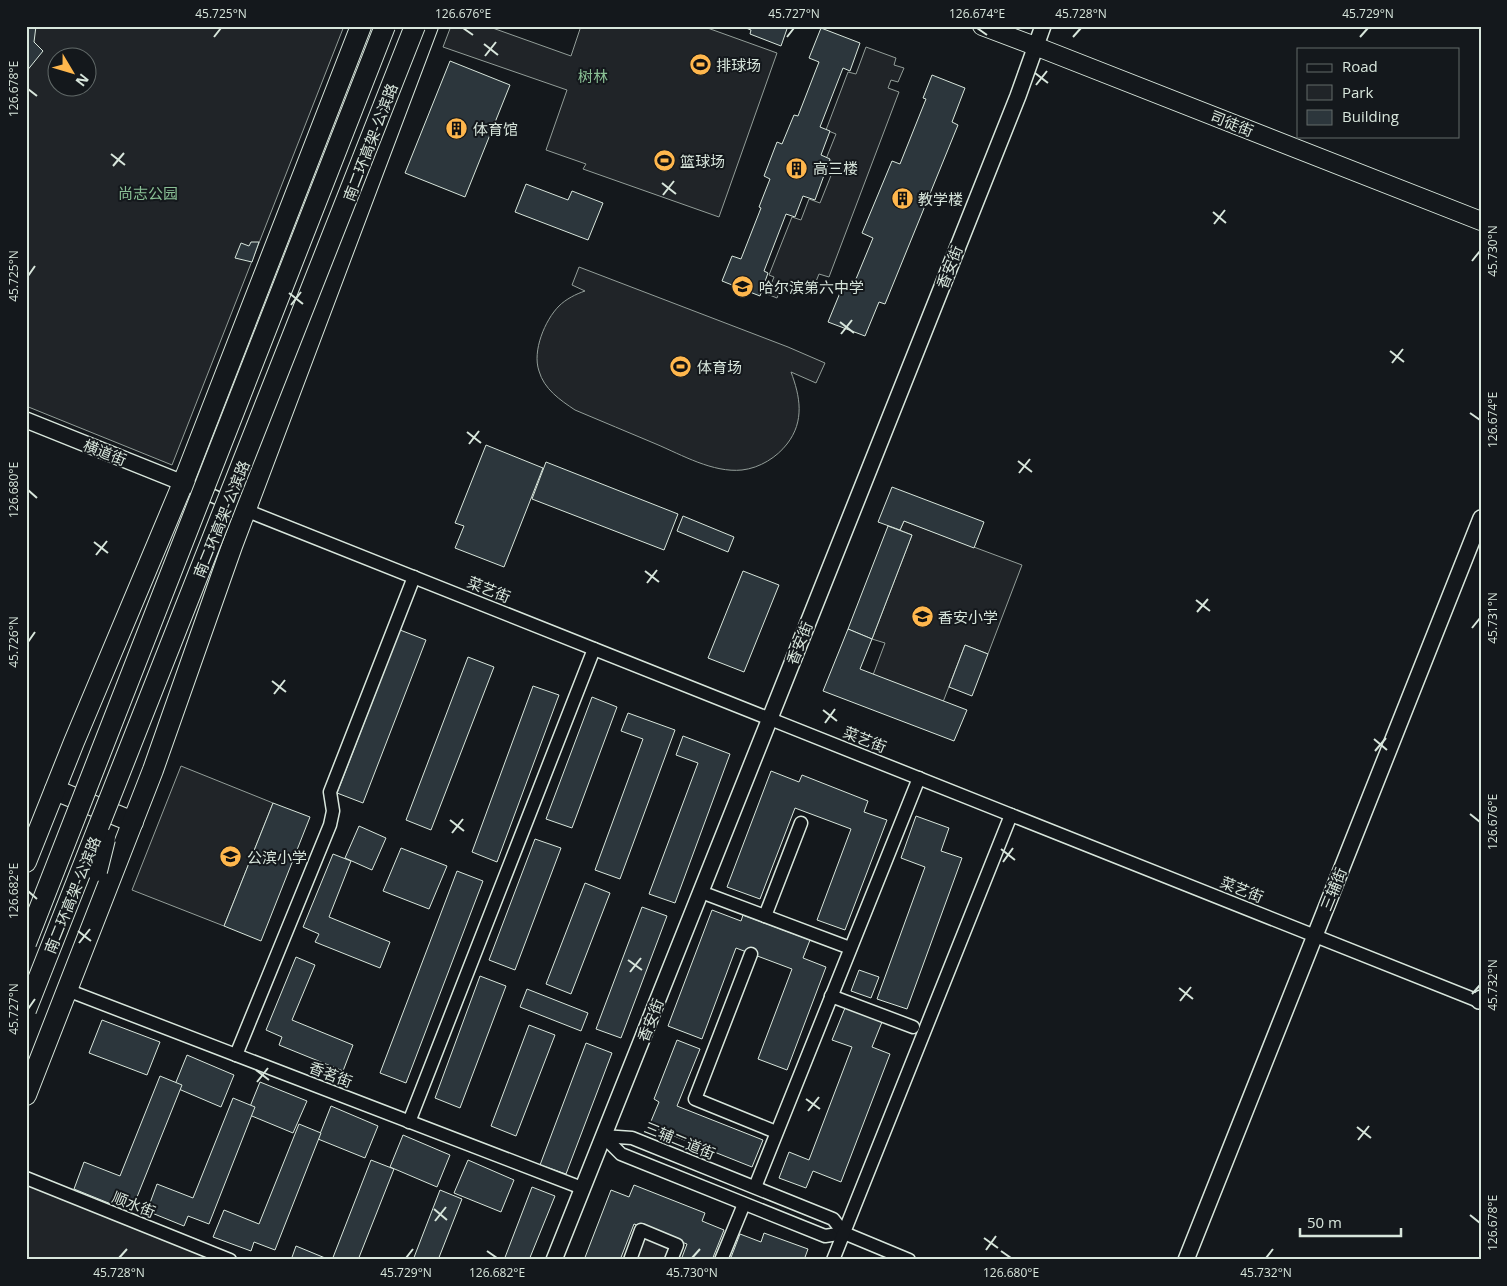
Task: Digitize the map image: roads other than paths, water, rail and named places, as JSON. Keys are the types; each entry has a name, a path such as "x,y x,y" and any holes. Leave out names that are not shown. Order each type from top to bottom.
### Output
{"highway":[{"path":"26,862 74,742 183,484 361,26"},
{"name":"南二环高架-公滨路","path":"26,943 385,26"},
{"name":"南二环高架-公滨路","path":"26,1010 415,26"},
{"path":"26,1095 154,770 245,510 428,26"},
{"path":"74,742 187,529"},
{"path":"67,990 125,760"},
{"path":"55,790 133,822"}],"main road":[{"name":"司徒街","path":"982,26 1481,221"}],"street":[{"name":"香安街","path":"554,1260 1018,96 1043,26"},
{"name":"横道街","path":"26,420 183,484"},
{"name":"菜艺街","path":"183,484 1315,936 1480,1000"},
{"name":"三辅街","path":"1186,1260 1481,518"},
{"path":"236,1055 330,825 333,811 330,792 414,577"},
{"path":"409,1122 594,649"},
{"path":"754,1187 919,778"},
{"path":"832,1260 1012,815"},
{"path":"765,916 800,823"},
{"path":"709,895 850,948"},
{"path":"751,954 695,1099 776,1132"},
{"name":"香茗街","path":"67,990 582,1188"},
{"path":"831,996 913,1027"},
{"name":"三辅二道街","path":"603,1136 632,1138 833,1219 844,1233 909,1260"},
{"name":"三辅二道街","path":"603,1136 621,1154 744,1204 825,1236 844,1233"},
{"name":"顺水街","path":"26,1178 230,1260"},
{"path":"721,1260 744,1204"},
{"path":"630,1260 641,1230 677,1244 671,1260"}],"place":[{"name":"排球场","path":"700,65"},
{"name":"体育馆","path":"457,129"},
{"name":"篮球场","path":"664,161"},
{"name":"高三楼","path":"797,168"},
{"name":"教学楼","path":"902,199"},
{"name":"哈尔滨第六中学","path":"743,287"},
{"name":"体育场","path":"681,367"},
{"name":"香安小学","path":"922,617"},
{"name":"公滨小学","path":"231,857"}],"park label":[{"name":"树林","path":"593,76"},
{"name":"尚志公园","path":"148,193"}]}
